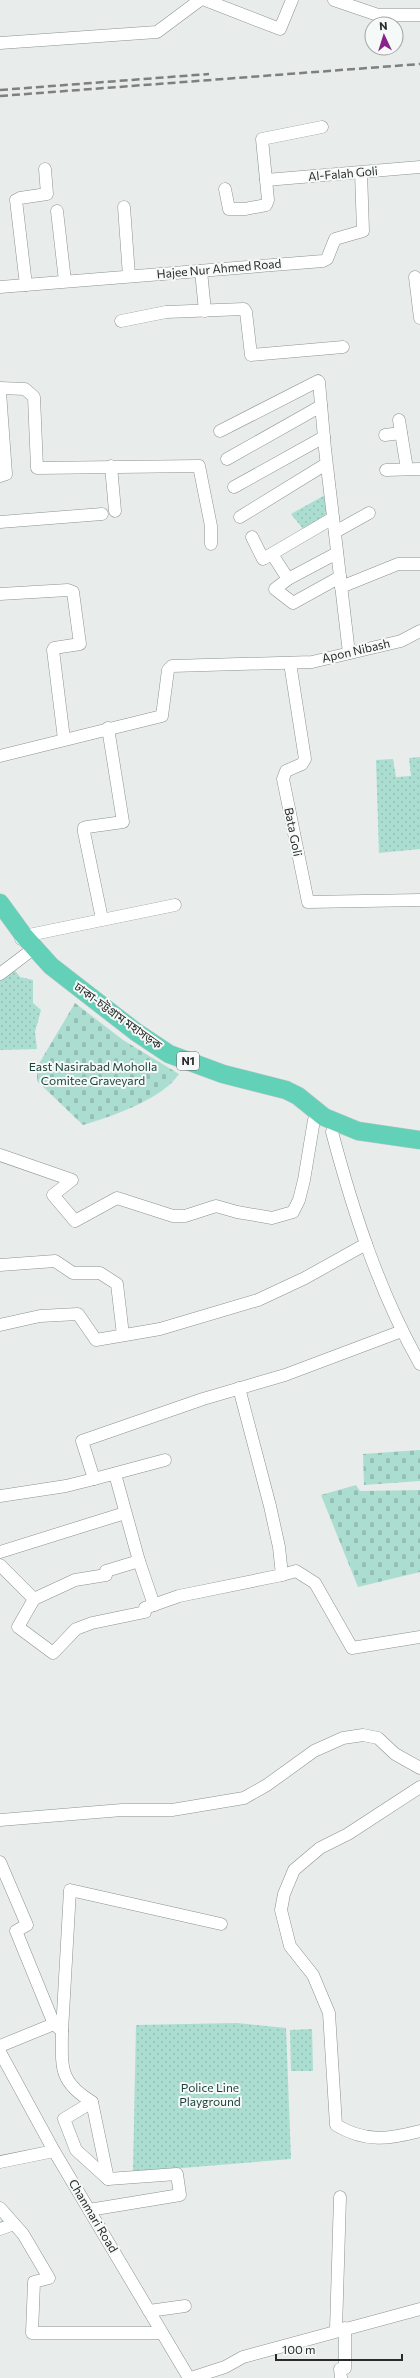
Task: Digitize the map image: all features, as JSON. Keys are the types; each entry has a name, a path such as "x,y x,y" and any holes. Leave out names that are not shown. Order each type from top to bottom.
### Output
{"highway":[{"name":"ঢাকা-চট্টগ্রাম মহাসড়ক","path":"0,903 24,943 72,983 136,1032 169,1054 223,1074 286,1090 298,1096 324,1117 358,1132 420,1140"},
{"name":"ঢাকা-চট্টগ্রাম মহাসড়ক","path":"0,916 49,973 82,1000 176,1068 209,1080 264,1092 285,1100 332,1132 360,1142 420,1150"}],"street":[{"path":"0,43 157,32 200,0"},
{"path":"206,0 280,29 292,0"},
{"path":"334,0 378,15 420,15"},
{"path":"225,189 229,209 245,209 266,205 268,200 262,139 322,127"},
{"name":"Al-Falah Goli","path":"266,180 420,167"},
{"path":"26,285 16,200 20,198 47,194 45,169"},
{"name":"Hajee Nur Ahmed Road","path":"0,287 323,261 327,259 335,239 363,231 361,172"},
{"path":"124,207 129,276"},
{"path":"57,211 65,282"},
{"path":"201,271 205,311"},
{"path":"415,277 419,298 420,318"},
{"path":"121,321 166,312 246,310 249,353 253,355 343,347"},
{"path":"220,430 318,381 326,464 349,653"},
{"path":"0,388 25,389 34,397 37,468 199,466 211,526 211,544"},
{"path":"0,392 6,474 0,476"},
{"path":"228,458 321,406"},
{"path":"399,420 408,469"},
{"path":"385,435 401,434"},
{"path":"234,487 324,437"},
{"path":"240,517 326,464"},
{"path":"111,466 115,511"},
{"path":"386,470 420,469"},
{"path":"334,532 368,513"},
{"path":"0,522 102,514"},
{"path":"252,537 262,558 272,554 333,518"},
{"path":"337,553 288,579 275,589 293,603 340,582 398,564 420,564"},
{"path":"272,554 288,579"},
{"path":"0,594 68,590 73,592 80,644 54,648 53,650 64,739"},
{"name":"Apon Nibash","path":"108,728 163,714 168,670 172,666 290,664 312,662 400,641 420,631"},
{"name":"Bata Goli","path":"290,664 305,759 302,764 286,771 283,779 308,902 420,900"},
{"path":"0,756 108,728 123,822 84,828 102,919"},
{"path":"0,974 24,943 102,919 175,905"},
{"path":"0,1155 72,1180 53,1195 75,1221 117,1198 173,1216 185,1216 216,1206 237,1212 272,1218 292,1212 299,1200 314,1120"},
{"path":"332,1132 350,1199 366,1244 402,1332 420,1364"},
{"path":"0,1326 40,1316 78,1314 96,1340 160,1329 258,1300 305,1278 366,1244"},
{"path":"0,1265 55,1261 73,1273 100,1273 117,1284 123,1335"},
{"path":"94,1479 82,1441 239,1388 285,1375 402,1332"},
{"path":"239,1388 270,1506 279,1547 282,1575"},
{"path":"0,1496 66,1486 166,1460"},
{"path":"115,1474 139,1561 154,1605"},
{"path":"0,1552 125,1513"},
{"path":"139,1561 106,1571 106,1575 75,1580 34,1599 18,1627 53,1653 76,1630 92,1624 145,1612 145,1608 205,1590 296,1572 315,1583 352,1648 420,1637"},
{"path":"0,1565 34,1599"},
{"path":"0,1820 122,1810 172,1810 244,1798 266,1785 314,1751 344,1738 363,1735 378,1738 395,1754 420,1768"},
{"path":"420,1787 348,1834 320,1848 294,1870 284,1894 281,1910 290,1946 313,1976 328,2013 336,2125 345,2131 379,2140 420,2131"},
{"path":"0,1862 27,1925 16,1931 58,2028"},
{"path":"108,2179 92,2102 75,2092 62,2070 58,2028 70,1890 221,1924"},
{"path":"0,2046 58,2028"},
{"name":"Chanmari Road","path":"0,2052 54,2151 149,2312 190,2378"},
{"path":"89,2210 180,2194 177,2174 108,2179 76,2150 64,2119 92,2102"},
{"path":"0,2162 54,2151"},
{"path":"340,2197 341,2329 345,2368 340,2369 341,2378"},
{"path":"0,2208 23,2234 49,2278 34,2282 32,2333 162,2333"},
{"path":"0,2229 14,2224"},
{"path":"149,2312 185,2306"},
{"path":"190,2378 225,2367 243,2357 341,2329 420,2309"}],"green space":[{"path":"325,495 330,517 304,530 291,514"},
{"path":"420,757 420,849 379,853 376,760 393,759 396,777 411,776 409,758"},
{"path":"12,967 20,977 33,980 33,1003 41,1010 35,1032 37,1049 0,1050 0,976"},
{"name":"East Nasirabad Moholla Comitee Graveyard","path":"75,1003 123,1040 179,1074 171,1083 149,1099 121,1112 83,1125 37,1081 37,1067"},
{"path":"420,1450 420,1481 364,1485 363,1454"},
{"path":"356,1485 360,1491 420,1490 420,1572 358,1587 321,1495"},
{"name":"Police Line Playground","path":"237,2023 286,2028 291,2159 133,2172 136,2025"},
{"path":"312,2029 313,2071 291,2071 290,2030"}],"railway":[{"path":"0,96 420,64"},
{"path":"0,90 209,74"}]}
